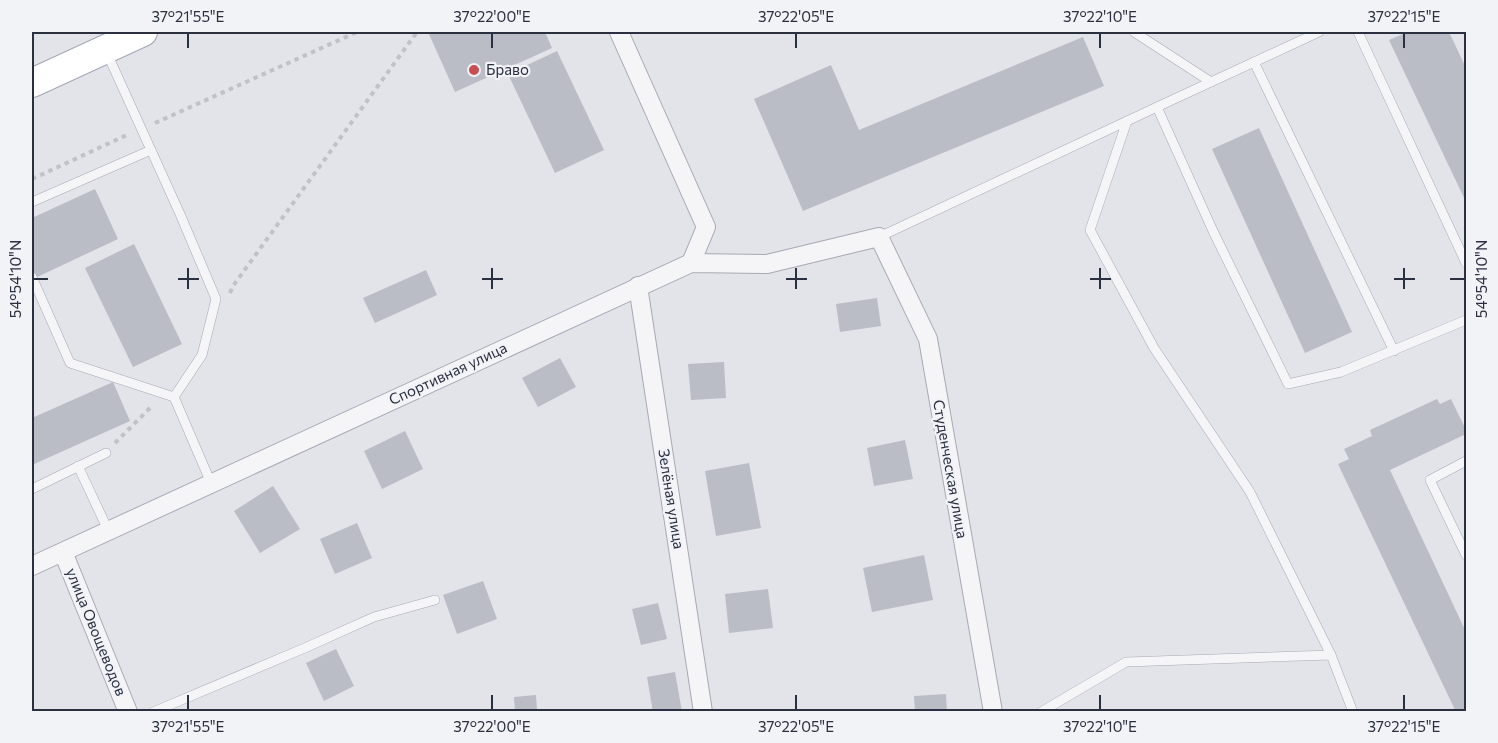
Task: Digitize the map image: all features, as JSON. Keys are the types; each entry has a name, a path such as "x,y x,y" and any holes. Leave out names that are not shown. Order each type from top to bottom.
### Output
{"main road":[{"path":"32,83 143,32"}],"street":[{"path":"619,32 706,227 690,262"},
{"name":"Спортивная улица","path":"32,566 690,262 767,264 879,237"},
{"name":"Студенческая улица","path":"879,237 928,339 993,711"},
{"name":"Зелёная улица","path":"638,286 703,711"},
{"name":"улица Овощеводов","path":"63,552 128,711"}],"lane":[{"path":"1134,32 1211,82"},
{"path":"879,237 1319,32"},
{"path":"1358,32 1467,263"},
{"path":"105,49 216,299 202,355 170,395"},
{"path":"1254,62 1394,351"},
{"path":"1157,107 1213,231 1288,384 1341,372 1467,321"},
{"path":"1127,121 1090,230 1154,348 1250,492 1331,655 1353,711"},
{"path":"32,202 151,150"},
{"path":"32,277 70,363 170,395 211,483"},
{"path":"32,489 106,453"},
{"path":"1467,461 1430,480 1467,555"},
{"path":"78,466 108,530"},
{"path":"153,711 374,617 435,600"},
{"path":"1041,711 1125,662 1331,655"}],"path":[{"path":"32,179 357,32"},
{"path":"229,296 233,286 417,32"},
{"path":"106,453 170,395"}],"building":[{"name":"Браво","path":"428,32 545,32 552,48 455,92"},
{"path":"1408,32 1449,32 1466,68 1466,202 1389,40"},
{"path":"1083,37 1104,86 803,211 754,99 831,65 859,130"},
{"path":"557,51 604,150 555,173 508,74"},
{"path":"1259,128 1352,332 1305,353 1212,149"},
{"path":"95,189 118,239 35,278 32,270 32,218"},
{"path":"134,244 182,344 133,367 85,268"},
{"path":"426,270 437,295 375,323 363,298"},
{"path":"877,298 881,326 840,332 836,304"},
{"path":"560,358 576,387 538,407 522,378"},
{"path":"724,362 726,398 691,400 688,364"},
{"path":"113,382 130,421 32,465 32,418"},
{"path":"1437,399 1440,404 1451,399 1466,434 1390,470 1466,632 1466,712 1456,712 1338,464 1349,459 1344,449 1372,436 1370,430"},
{"path":"405,431 423,469 382,489 364,451"},
{"path":"905,440 913,479 874,486 867,448"},
{"path":"749,463 761,528 716,536 705,471"},
{"path":"273,486 300,529 260,553 234,511"},
{"path":"357,523 372,558 335,574 320,539"},
{"path":"924,555 933,600 872,612 863,568"},
{"path":"483,581 497,619 457,634 443,595"},
{"path":"768,589 773,628 729,633 725,594"},
{"path":"658,603 667,639 641,645 632,609"},
{"path":"336,649 354,686 324,701 306,663"},
{"path":"675,672 682,712 653,712 647,677"},
{"path":"946,694 947,712 915,712 914,696"},
{"path":"536,695 537,710 515,712 514,697"}],"place":[{"name":"Браво","path":"474,70"}]}
